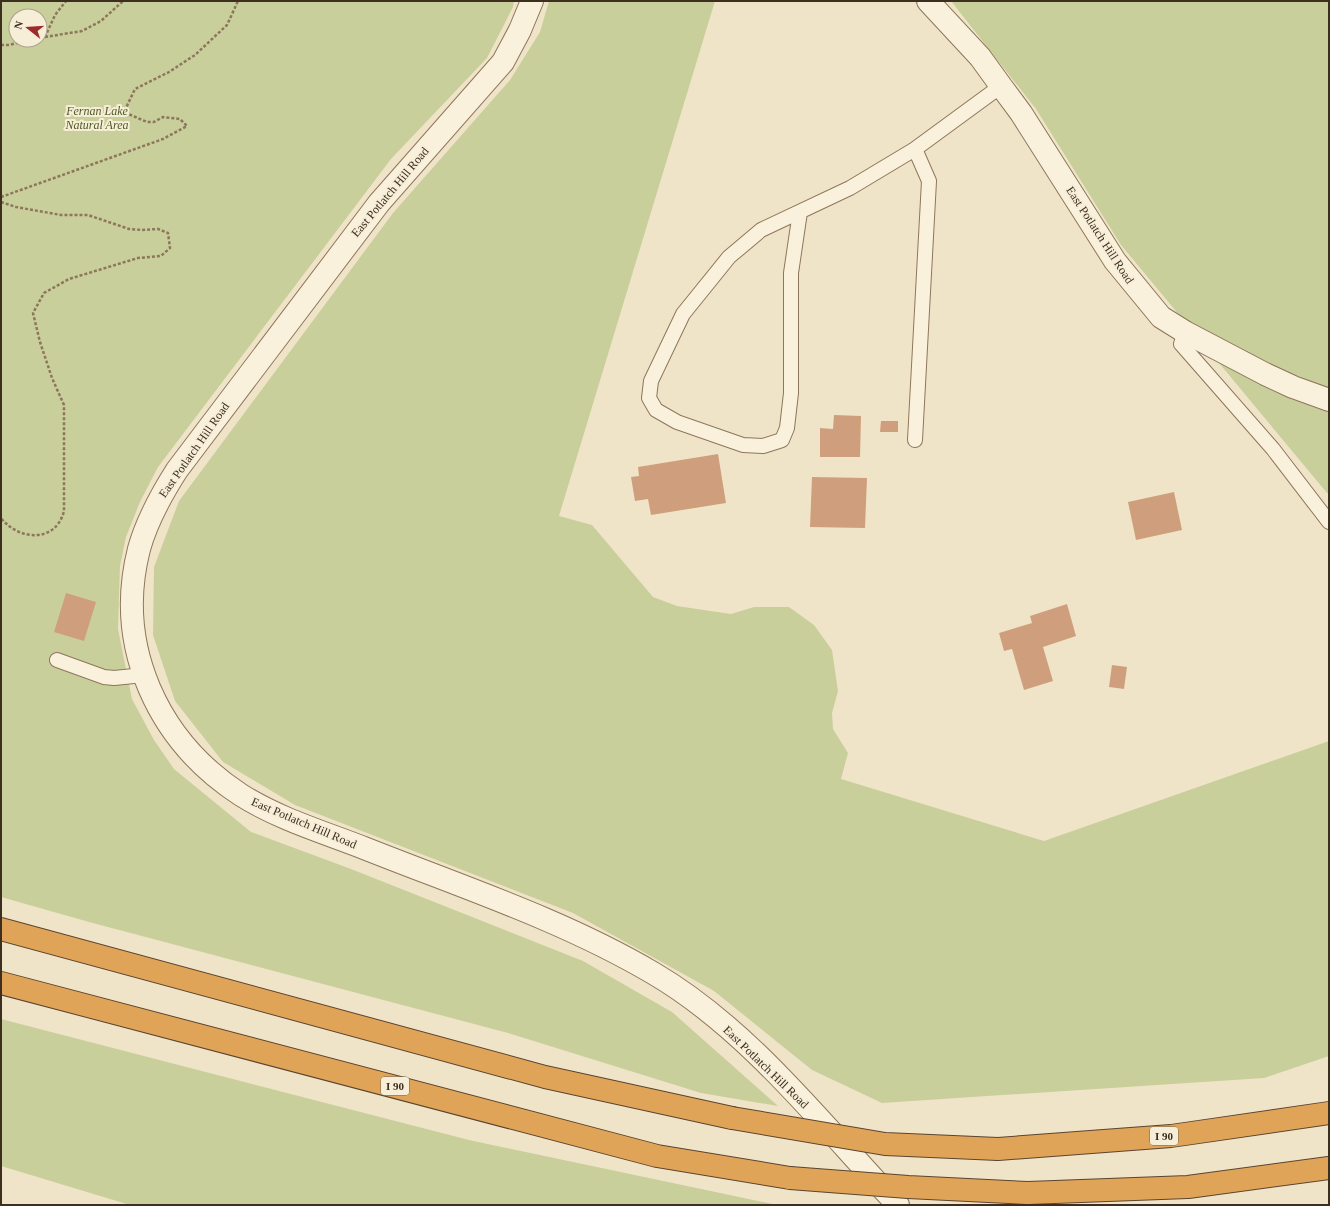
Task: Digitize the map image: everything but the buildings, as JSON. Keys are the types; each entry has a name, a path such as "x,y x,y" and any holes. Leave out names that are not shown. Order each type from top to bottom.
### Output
{"highway":[{"name":"I 90","path":"1,929 546,1077 732,1118 885,1144 998,1149 1171,1136 1329,1113"},
{"name":"I 90","path":"1,983 657,1156 790,1178 908,1187 1028,1193 1188,1187 1329,1168"}],"street":[{"name":"East Potlatch Hill Road","path":"532,1 520,30 503,62 379,203 182,464 160,496 148,523 139,549 134,582 133,614 136,644 144,675 156,704 174,734 192,756 216,777 243,797 292,820 561,925 612,950 657,976 698,1004 744,1042 792,1090 847,1152 898,1205"},
{"name":"East Potlatch Hill Road","path":"928,1 980,57 1021,113 1115,261 1161,317 1185,332 1265,374 1293,387 1329,400"}],"lane":[{"path":"800,212 791,273 791,393 787,428 782,440 764,446 743,445 677,422 656,410 649,398 651,381 682,314 729,257 761,230 850,188 915,149 1001,86"},
{"path":"915,149 929,180 915,440"},
{"path":"1185,332 1181,344 1273,449 1329,522"},
{"path":"57,660 104,677 114,678 144,675"}],"path":[{"path":"48,30 55,15 66,1"},
{"path":"48,36 82,31 102,22 123,1"},
{"path":"1,197 163,139 187,126 175,118 163,117 154,122 147,122 124,112 135,89 169,72 195,55 227,25 238,1"},
{"path":"1,202 16,207 62,215 88,215 129,228 142,230 158,229 168,233 170,248 161,256 138,258 69,279 44,293 33,313 40,342 52,378 64,404 64,511 57,526 48,532 32,536 14,531 1,518"}],"green space":[{"name":"Fernan Lake Natural Area","path":"1,1 514,1 513,7 487,58 391,159 158,467 140,502 126,537 120,566 118,629 132,699 154,740 174,769 251,832 351,869 583,961 672,1012 778,1106 701,1093 508,1033 89,922 1,897"},
{"path":"549,1 715,1 559,516 592,525 653,597 677,606 731,614 754,607 789,607 814,625 832,650 838,691 832,713 833,729 848,753 841,779 1044,841 1329,741 1329,1056 1264,1078 882,1103 812,1070 714,991 573,913 295,805 223,762 175,701 153,635 154,567 179,501 393,213 510,80 540,32"},
{"path":"951,1 1329,1 1329,493 1327,493 1121,245 1036,109"},
{"path":"1,1019 469,1140 777,1205 130,1205 1,1166"}]}
